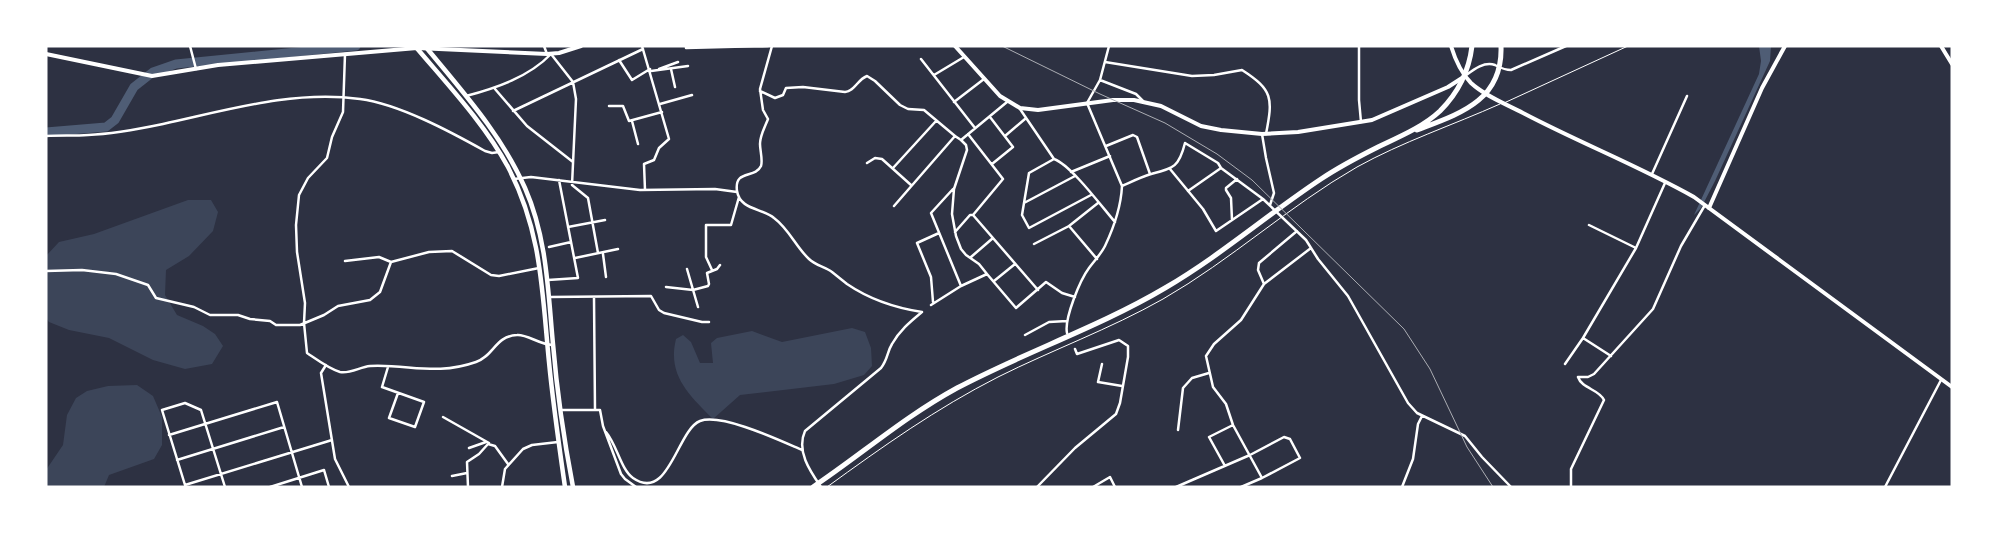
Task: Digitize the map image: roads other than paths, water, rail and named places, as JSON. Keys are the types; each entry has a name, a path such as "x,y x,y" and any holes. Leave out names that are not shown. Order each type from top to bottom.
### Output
{"highway":[{"path":"813,487 884,434 936,400 993,370 1152,296 1202,265 1339,168 1428,121 1446,105 1456,92 1465,75 1472,46"},
{"path":"1394,139 1453,116 1472,106 1482,98 1494,82 1500,64 1501,46"},
{"path":"416,47 483,129 499,152 514,179 529,217 540,268 558,442 565,487"},
{"path":"426,48 501,143 520,177 538,223 546,259 553,346 573,487"}],"street":[{"path":"190,46 196,69"},
{"path":"497,52 499,46"},
{"path":"544,46 573,82 576,99 572,185 588,198 598,253"},
{"path":"46,54 152,76 218,65 416,47 549,54 582,46"},
{"path":"686,46 686,48 725,48 768,46"},
{"path":"772,46 760,91 763,110 768,119 760,138 762,165 759,170 738,180 737,192 739,197 749,208 763,211 774,218 784,227 809,259 847,284 875,299 909,310 922,312 898,333 889,354 880,368 805,431 802,450 805,460 821,487"},
{"path":"955,46 1000,96 1007,102 1020,108 1038,110 1124,99 1143,101 1161,106 1200,126 1264,134 1298,132 1361,123 1417,102 1448,87 1478,66 1490,64 1503,70 1511,70 1566,46"},
{"path":"1087,104 1100,80 1108,46"},
{"path":"1358,46 1361,123"},
{"path":"1451,46 1465,76 1472,84 1548,126 1652,174 1694,197 1952,388"},
{"path":"1571,487 1571,469 1604,400 1602,396 1583,386 1578,377 1591,376 1652,309 1681,246 1707,207 1762,88 1785,46"},
{"path":"1941,46 1952,64"},
{"path":"513,111 643,48 651,70 669,139 659,148 654,160 644,164 645,190"},
{"path":"345,54 345,98 343,112 332,137 327,158 308,178 299,195 296,225 297,252 306,303 304,323 306,353 339,372 348,373 368,366 437,370 469,364 482,359 498,341 516,334 553,346"},
{"path":"465,96 495,89 543,63 549,54"},
{"path":"934,74 964,57"},
{"path":"921,59 975,128"},
{"path":"619,60 632,80 651,70 688,66"},
{"path":"655,71 678,62"},
{"path":"1105,62 1192,76 1214,75 1242,70 1262,84 1266,89 1270,107 1264,134 1266,158 1274,193 1270,205"},
{"path":"671,68 675,86"},
{"path":"760,91 775,98 783,95 786,88 795,87 845,92 852,90 862,78 867,76 875,81 900,105 908,109 924,110 966,145 967,150 954,189 952,214 955,232 962,249 980,264 1016,308 1046,282 1062,293 1075,297"},
{"path":"954,102 984,79"},
{"path":"1100,80 1136,94 1143,101"},
{"path":"495,89 528,126 573,162"},
{"path":"660,104 692,95"},
{"path":"1652,174 1687,96"},
{"path":"46,136 108,133 161,124 244,105 298,97 345,98 361,99 393,107 436,125 492,154 499,152"},
{"path":"961,140 1007,102"},
{"path":"1067,333 1067,320 1075,297 1084,276 1104,248 1115,222 1121,198 1122,186 1087,104"},
{"path":"609,106 623,106 627,119 632,120 662,112"},
{"path":"1020,108 1054,159 1059,160 1075,176 1115,222"},
{"path":"990,116 1013,147 992,164"},
{"path":"1005,136 1026,119"},
{"path":"632,120 638,144"},
{"path":"893,168 936,121"},
{"path":"955,232 970,215 973,215 1003,179 968,134"},
{"path":"1106,146 1134,135 1137,137 1150,174"},
{"path":"894,206 955,136"},
{"path":"1122,186 1150,174 1170,169 1178,163 1185,143 1218,163 1221,168 1270,205 1297,231 1311,248 1348,296 1408,403 1417,413 1465,436 1511,487"},
{"path":"1071,172 1110,156"},
{"path":"867,163 875,158 882,159 911,185"},
{"path":"1054,159 1029,173 1022,215 1029,228 1091,194"},
{"path":"1188,191 1221,168"},
{"path":"1170,169 1203,209 1216,231 1263,199"},
{"path":"1024,203 1075,176"},
{"path":"514,179 520,177 572,180 645,190 715,189 737,192"},
{"path":"1232,220 1230,198 1226,188 1237,179"},
{"path":"548,280 578,278 559,180"},
{"path":"1565,364 1583,338 1636,248 1666,181"},
{"path":"954,189 932,213 961,286"},
{"path":"712,270 706,257 706,225 731,225 739,197"},
{"path":"1034,244 1069,226 1098,203"},
{"path":"973,215 1038,290"},
{"path":"568,227 605,220"},
{"path":"1589,225 1636,248"},
{"path":"1069,226 1097,259"},
{"path":"1264,284 1258,270 1259,263 1297,231"},
{"path":"939,233 917,243 932,277 932,304 961,286 987,274"},
{"path":"971,257 993,238"},
{"path":"549,247 571,242"},
{"path":"1262,478 1233,425 1226,404 1213,387 1206,361 1208,351 1241,320 1264,284 1311,248"},
{"path":"575,258 598,253 603,254 618,249"},
{"path":"345,261 379,257 391,262 430,252 452,251 491,275 506,275 540,268"},
{"path":"603,254 606,278"},
{"path":"46,271 82,270 116,274 148,285 156,298 194,307 210,314 238,315 250,319 270,321 276,325 304,323 324,315 338,306 370,300 380,292 391,262"},
{"path":"994,282 1015,264"},
{"path":"666,287 693,290 708,286 707,273 720,265"},
{"path":"688,269 698,307"},
{"path":"550,297 651,296 659,310 664,313 709,322"},
{"path":"594,298 595,410"},
{"path":"1024,335 1049,322 1067,320"},
{"path":"1583,338 1611,356"},
{"path":"1037,487 1075,448 1116,414 1123,386 1128,346 1119,340 1114,340 1077,354 1075,349"},
{"path":"1102,364 1098,382 1123,386"},
{"path":"326,365 321,373 335,459 349,487"},
{"path":"388,366 382,387 424,402 415,427 389,418 398,393"},
{"path":"1178,430 1183,388 1192,378 1209,373"},
{"path":"1886,487 1941,380"},
{"path":"169,435 277,402 302,487"},
{"path":"225,487 221,475 205,424 201,410 185,403 162,410 184,486 221,475 332,440"},
{"path":"561,410 600,410 621,474 636,487"},
{"path":"1402,487 1413,459 1418,424 1422,416"},
{"path":"443,417 499,450 508,464"},
{"path":"606,432 613,441 631,477 646,483 653,482 663,474 678,453 694,424 707,420 750,429 802,450"},
{"path":"1225,466 1209,437 1233,425"},
{"path":"177,460 284,427"},
{"path":"1176,487 1250,456 1284,437 1290,439 1300,458 1241,487"},
{"path":"502,487 503,473 508,464 527,446 558,442"},
{"path":"469,448 489,443"},
{"path":"468,487 467,462 479,454 489,443"},
{"path":"270,487 324,470 329,487"},
{"path":"452,476 467,473"},
{"path":"1093,487 1110,477 1115,487"}],"lane":[{"path":"827,487 927,416 998,377 1102,330 1156,303 1217,266 1292,210 1358,167 1628,46"}],"waterway":[{"path":"46,132 106,127 115,120 134,87 153,72 176,64 356,46"}],"railway":[{"path":"1002,46 1100,94 1165,123 1217,154 1252,180 1404,329 1430,369 1467,447 1493,487"}]}
